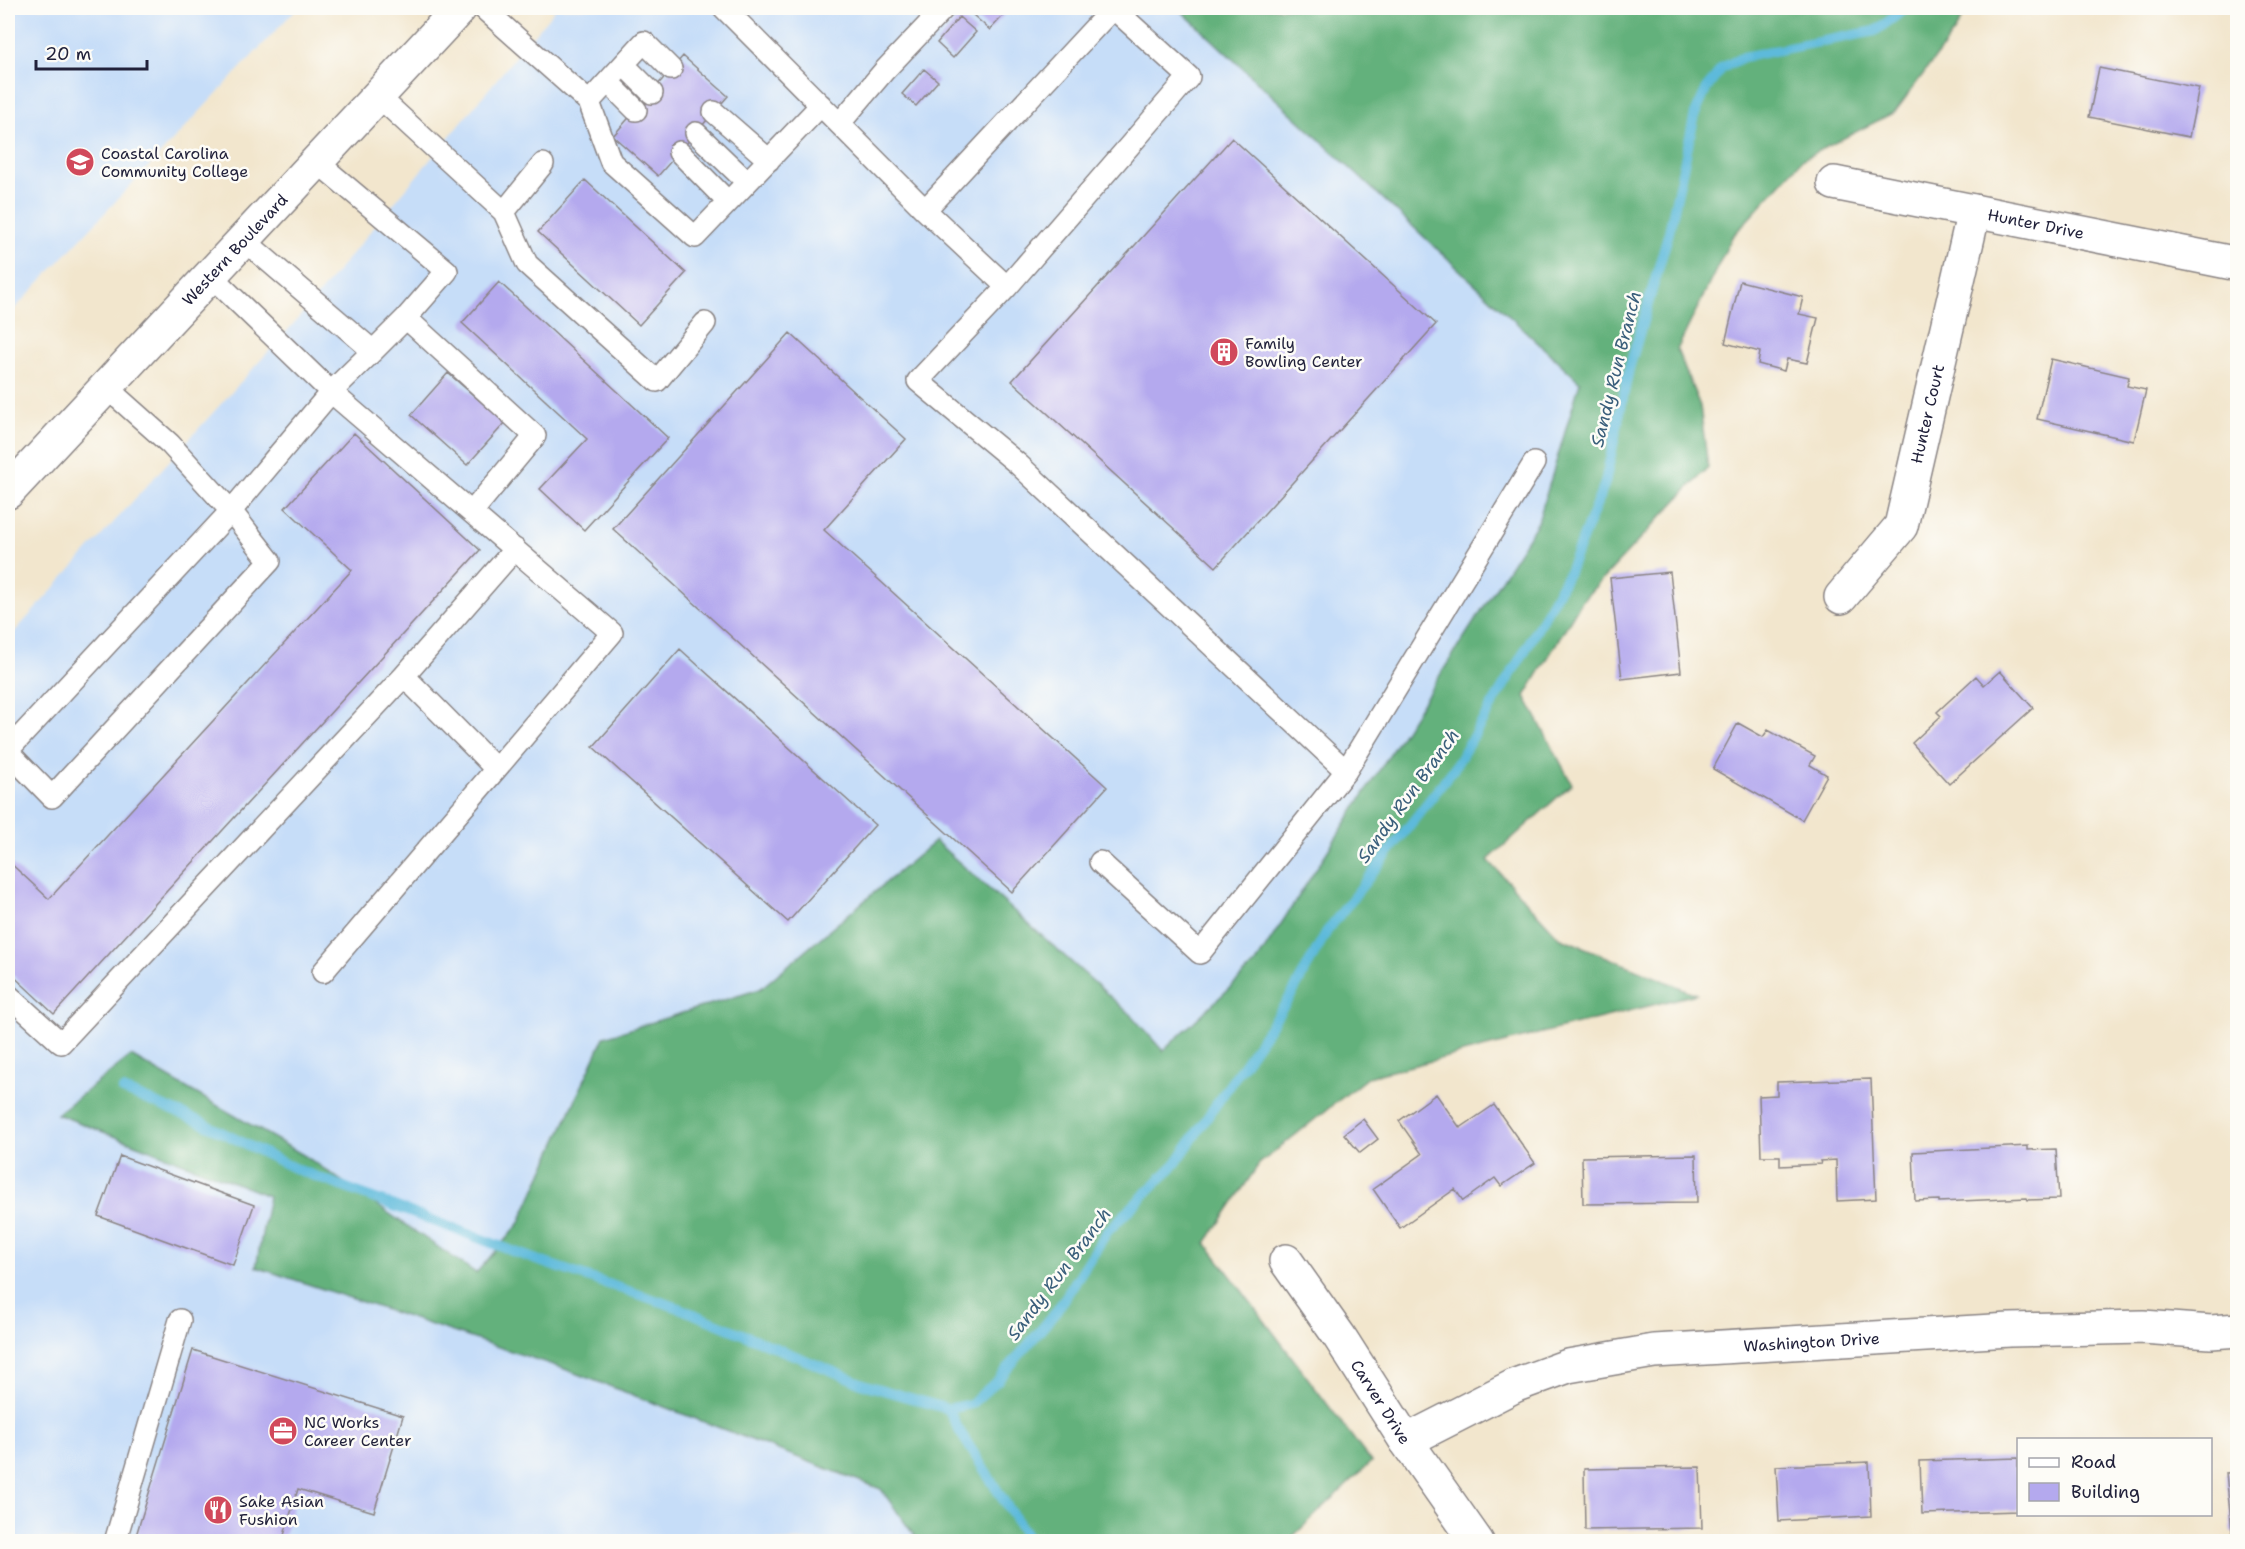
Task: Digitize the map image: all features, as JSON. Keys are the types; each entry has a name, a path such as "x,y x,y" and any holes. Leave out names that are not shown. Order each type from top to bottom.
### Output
{"street":[{"name":"Western Boulevard","path":"8,492 460,8"},
{"name":"Hunter Drive","path":"1834,183 2238,264"},
{"name":"Hunter Court","path":"1841,597 1901,526 1974,211"},
{"name":"Carver Drive","path":"1286,1261 1339,1336 1406,1441 1477,1542"},
{"name":"Washington Drive","path":"1406,1441 1516,1385 1568,1366 1654,1351 2010,1330 2143,1327 2211,1332 2238,1330"}],"lane":[{"path":"483,8 589,102 611,162 695,237 821,105"},
{"path":"724,8 925,210 1007,287"},
{"path":"840,123 884,71 944,8"},
{"path":"925,210 1113,8 1189,77 1007,287 918,381 1018,464 1346,771"},
{"path":"589,102 644,42 671,69"},
{"path":"624,65 652,93"},
{"path":"608,82 636,110"},
{"path":"378,96 504,212 527,264 657,381 705,323"},
{"path":"714,112 769,159"},
{"path":"696,133 747,182"},
{"path":"679,152 728,202"},
{"path":"106,387 170,444 231,511 270,561 52,797 8,751 231,511 331,392 406,318 447,271 316,161"},
{"path":"504,212 543,164"},
{"path":"244,240 305,296 373,351"},
{"path":"210,275 331,392 612,633 323,972"},
{"path":"406,318 535,436 472,512"},
{"path":"1100,862 1200,953 1346,771 1534,463"},
{"path":"8,996 61,1043 404,676 515,549"},
{"path":"404,676 496,769"},
{"path":"115,1542 180,1320"}],"shaded area":[{"name":"Coastal Carolina Community College","path":"8,8 297,8 8,316"},
{"path":"556,8 1178,8 1580,382 1538,522 1256,963 1163,1052 1132,1016 935,841 760,989 604,1037 519,1224 476,1273 305,1156 58,1115 269,1196 257,1267 559,1367 881,1490 918,1541 8,1541 8,639 297,320"}],"green space":[{"path":"1178,8 1967,8 1955,31 1895,112 1803,159 1732,237 1677,350 1700,406 1708,467 1581,602 1525,696 1572,784 1488,860 1559,937 1696,994 1368,1077 1259,1164 1206,1243 1371,1462 1288,1541 918,1541 881,1489 559,1367 256,1267 269,1196 57,1114 131,1056 305,1156 476,1273 519,1224 604,1037 760,989 935,841 1132,1016 1163,1051 1256,963 1538,522 1580,382"}],"building":[{"path":"979,8 1010,8 990,30 973,15"},
{"path":"959,17 976,32 953,58 937,43"},
{"path":"683,56 728,96 658,176 613,136"},
{"path":"2099,68 2199,88 2189,137 2089,117"},
{"path":"924,69 938,81 916,106 902,94"},
{"name":"Family Bowling Center","path":"1232,138 1436,324 1216,567 1012,381"},
{"path":"585,180 686,273 639,325 538,232"},
{"path":"1740,281 1803,297 1799,314 1818,318 1807,363 1787,359 1784,371 1758,364 1760,352 1725,343"},
{"path":"499,282 668,438 584,530 540,489 587,439 462,323"},
{"path":"790,333 906,439 824,530 1107,787 1012,892 613,529"},
{"path":"2051,359 2129,377 2127,386 2146,390 2134,441 2037,419"},
{"path":"448,373 505,423 467,465 411,415"},
{"path":"354,433 480,550 54,1014 8,971 8,861 49,899 352,570 285,508"},
{"path":"1670,572 1681,672 1622,679 1610,578"},
{"path":"680,649 875,825 788,922 593,747"},
{"path":"2000,671 2033,708 1949,784 1912,743 1941,716 1937,712 1976,676 1984,685"},
{"path":"1738,723 1763,737 1768,730 1815,756 1810,765 1827,775 1802,820 1713,769"},
{"path":"1871,1079 1876,1199 1837,1201 1836,1160 1820,1161 1821,1164 1780,1166 1780,1156 1761,1156 1759,1096 1777,1095 1777,1082"},
{"path":"1436,1094 1460,1128 1494,1105 1535,1163 1501,1186 1495,1178 1463,1201 1455,1189 1400,1228 1373,1189 1422,1154 1399,1121"},
{"path":"1363,1119 1378,1139 1360,1153 1344,1134"},
{"path":"2028,1146 2028,1150 2056,1149 2059,1199 1915,1201 1913,1152"},
{"path":"1696,1155 1697,1203 1583,1204 1582,1157"},
{"path":"120,1156 254,1205 233,1265 98,1216"},
{"path":"193,1350 403,1416 374,1512 298,1489 282,1542 134,1542"},
{"path":"2017,1458 2017,1511 1922,1514 1920,1461"},
{"path":"1869,1462 1871,1516 1779,1521 1776,1466"},
{"path":"1700,1467 1702,1528 1585,1530 1584,1469"},
{"path":"2238,1472 2238,1531 2232,1532 2226,1473"}],"waterway":[{"name":"Sandy Run Branch","path":"123,1090 199,1121 296,1169 539,1261 679,1308 866,1385 948,1409 971,1404 998,1380 1056,1312 1107,1232 1176,1163 1292,994 1327,931 1453,770 1569,572 1605,483 1629,369 1669,232 1695,114 1707,88 1722,68 1743,57 1875,31 1907,8"},
{"name":"Sandy Run Branch","path":"948,1409 1030,1542"}],"place":[{"name":"Coastal Carolina Community College","path":"80,162"},
{"name":"Family Bowling Center","path":"1224,352"},
{"name":"NC Works Career Center","path":"283,1431"},
{"name":"Sake Asian Fushion","path":"218,1510"}]}
